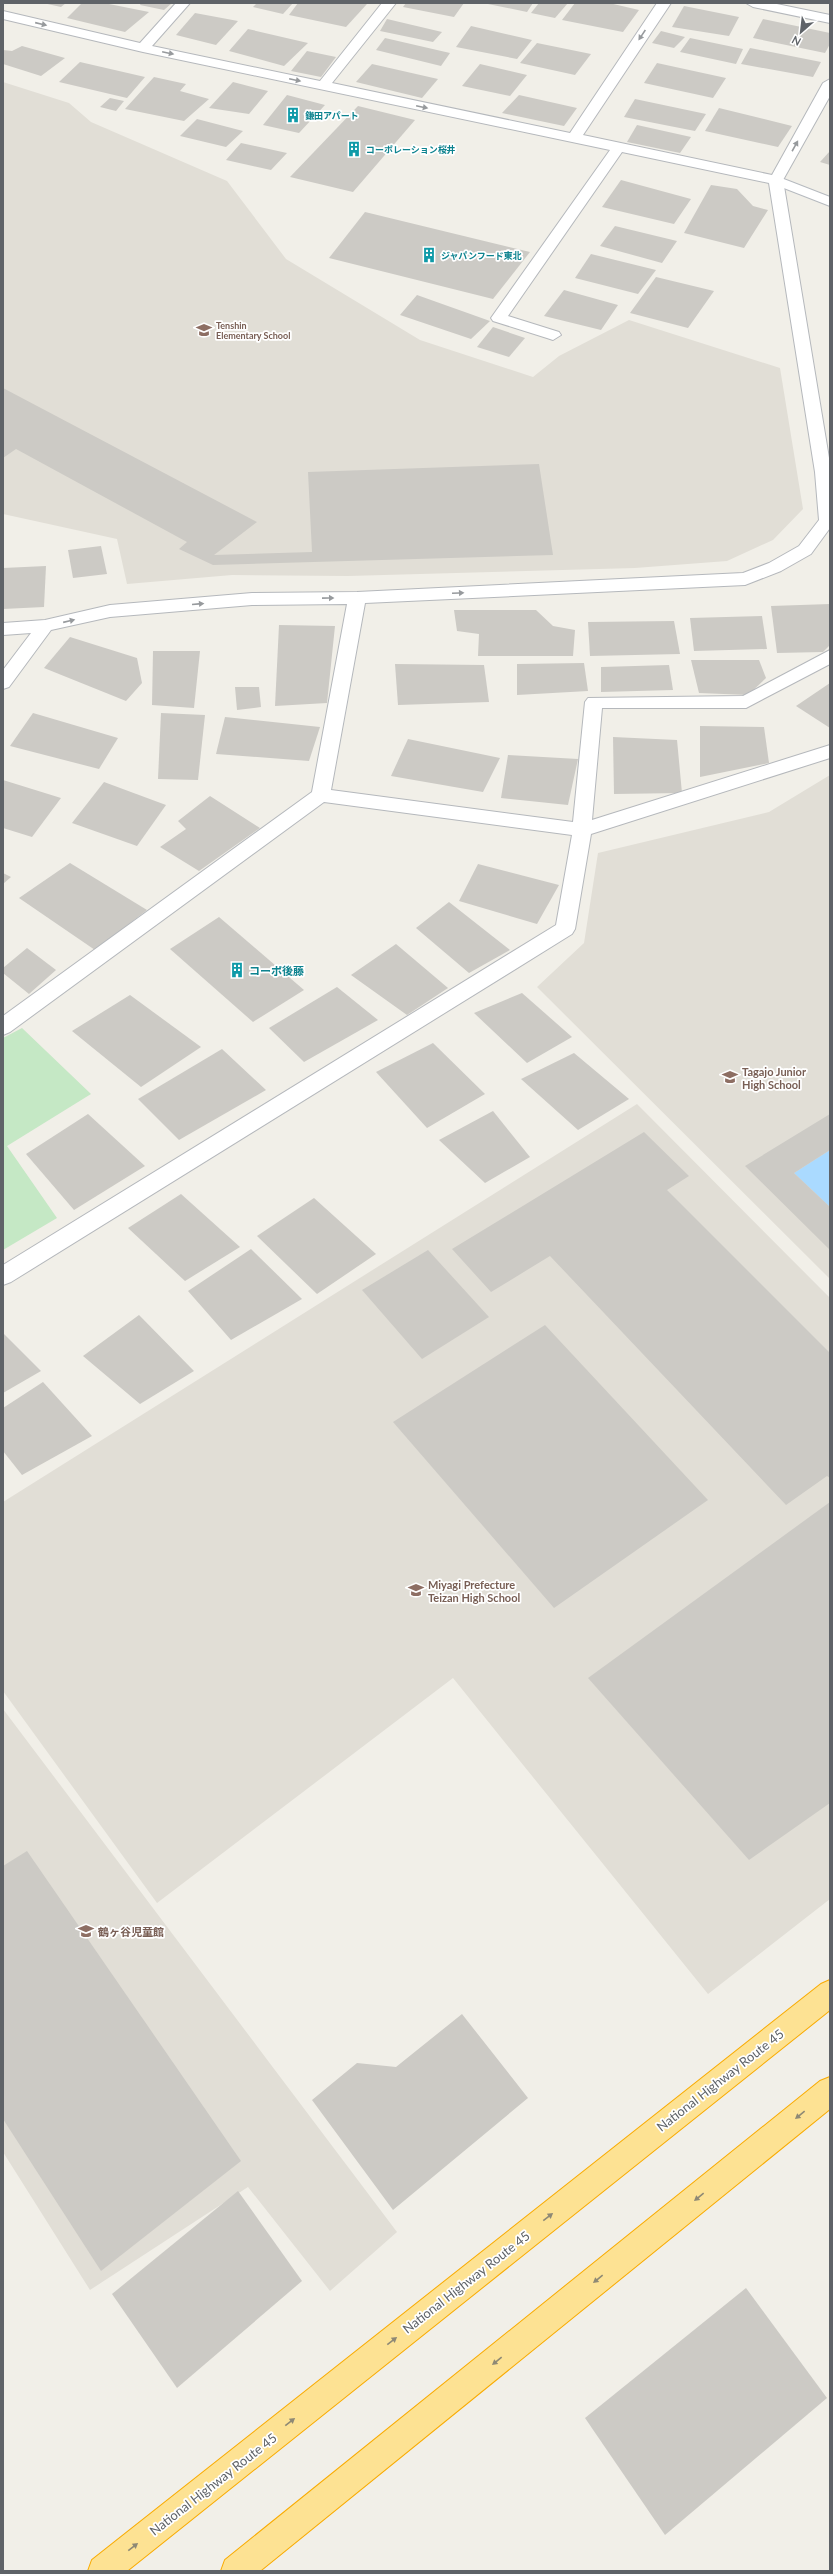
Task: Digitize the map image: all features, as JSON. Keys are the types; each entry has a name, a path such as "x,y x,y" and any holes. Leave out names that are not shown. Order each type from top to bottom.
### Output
{"highway":[{"name":"National Highway Route 45","path":"103,2571 830,1993"},
{"path":"236,2571 830,2091"}],"street":[{"path":"143,48 183,3"},
{"path":"323,86 389,3"},
{"path":"574,138 664,3"},
{"path":"753,3 830,19"},
{"path":"3,15 143,48 776,180 830,202"},
{"path":"3,629 45,626 110,611 252,599 357,598 745,579 775,567 805,550 829,525 776,180 830,83"},
{"path":"553,335 500,318 618,148"},
{"path":"3,1027 321,795 357,598"},
{"path":"3,682 45,626"},
{"path":"3,1276 565,929 582,830 594,702 746,702 830,656"},
{"path":"321,795 582,830 830,751"}],"shaded area":[{"name":"Tenshin Elementary School","path":"3,82 69,103 91,122 227,181 286,259 420,340 533,377 559,356 629,320 780,368 803,509 773,540 727,561 635,568 348,576 232,575 127,584 117,539 3,514"},
{"name":"Tagajo Junior High School","path":"830,775 830,1279 537,987 584,943 598,853 769,812"},
{"name":"Miyagi Prefecture Teizan High School","path":"637,1104 830,1298 830,1899 708,1994 453,1678 157,1903 3,1691 3,1502"},
{"name":"鶴ヶ谷児童館","path":"3,1709 397,2232 330,2291 248,2187 90,2290 3,2152"}],"green space":[{"path":"22,1028 91,1094 7,1146 57,1218 3,1250 3,1038"}],"water":[{"path":"830,1150 830,1207 794,1173"}],"building":[{"path":"43,3 66,3 61,7"},
{"path":"82,3 104,3 149,12 125,32 67,18"},
{"path":"141,3 172,3 164,10 140,5"},
{"path":"257,3 293,3 283,14 253,7"},
{"path":"298,3 367,4 346,27 289,15"},
{"path":"406,3 464,3 454,17 403,7"},
{"path":"483,3 533,3 527,12"},
{"path":"539,3 568,3 555,18 531,13"},
{"path":"575,3 609,3 639,10 623,32 562,20"},
{"path":"684,6 739,17 729,36 672,27"},
{"path":"195,13 238,21 216,45 176,35"},
{"path":"387,19 442,32 433,42 380,31"},
{"path":"763,19 830,33 830,44 825,53 753,38"},
{"path":"471,26 532,40 517,59 456,47"},
{"path":"248,29 308,43 284,66 229,51"},
{"path":"661,31 685,37 674,48 652,43"},
{"path":"385,38 450,53 441,66 376,50"},
{"path":"690,38 743,49 736,64 680,52"},
{"path":"537,43 591,54 575,75 520,63"},
{"path":"22,46 65,58 41,76 3,64 3,50 12,51"},
{"path":"750,48 821,62 813,77 741,64"},
{"path":"307,51 336,57 321,77 291,71"},
{"path":"80,62 145,77 127,98 59,82"},
{"path":"657,63 726,78 713,98 644,83"},
{"path":"372,64 438,79 422,98 356,82"},
{"path":"480,64 527,75 510,96 462,86"},
{"path":"154,77 186,84 180,91 209,99 184,121 125,109"},
{"path":"233,82 268,91 249,114 209,108"},
{"name":"鎌田アパート","path":"287,95 325,105 299,133 263,125"},
{"path":"519,95 577,108 564,126 502,113"},
{"path":"110,98 124,101 116,111 100,107"},
{"path":"635,99 706,114 695,131 624,117"},
{"name":"コーポレーション桜井","path":"358,106 415,120 353,192 290,177"},
{"path":"719,108 792,126 778,147 705,131"},
{"path":"197,119 243,131 226,147 180,136"},
{"path":"637,125 691,137 680,153 627,142"},
{"path":"241,143 287,153 271,170 226,160"},
{"path":"830,151 830,165 820,162"},
{"path":"621,180 691,199 674,224 602,207"},
{"path":"711,185 737,189 753,206 768,210 744,248 684,233"},
{"name":"ジャパンフード東北","path":"365,212 530,252 493,299 329,258"},
{"path":"615,226 677,241 662,263 600,246"},
{"path":"591,254 656,270 638,294 575,278"},
{"path":"656,277 714,291 688,328 630,313"},
{"path":"564,290 618,305 601,330 544,316"},
{"path":"417,295 490,321 471,339 400,315"},
{"path":"493,327 525,338 509,357 477,347"},
{"path":"3,388 257,522 214,555 312,552 308,472 539,464 553,555 213,565 179,549 187,542 16,449 3,458"},
{"path":"101,546 107,574 73,578 68,550"},
{"path":"46,566 44,607 3,609 3,568"},
{"path":"830,604 830,645 823,652 777,653 771,606"},
{"path":"454,610 536,610 553,626 575,630 573,656 478,656 479,634 457,631"},
{"path":"762,616 767,649 694,651 690,618"},
{"path":"674,621 680,654 590,656 588,622"},
{"path":"279,625 335,626 327,703 275,706"},
{"path":"70,637 137,658 142,683 126,701 44,668"},
{"path":"153,651 200,651 194,708 152,705"},
{"path":"691,660 759,660 766,678 748,695 699,693"},
{"path":"584,663 588,691 517,695 517,664"},
{"path":"395,664 484,665 489,702 398,705"},
{"path":"669,665 673,690 601,692 601,667"},
{"path":"830,683 830,728 796,706"},
{"path":"235,687 259,687 261,707 237,710"},
{"path":"33,713 118,738 99,769 10,746"},
{"path":"161,713 205,715 198,780 158,779"},
{"path":"225,717 320,727 309,761 216,754"},
{"path":"700,726 764,727 769,763 700,777"},
{"path":"613,737 677,740 682,793 614,794"},
{"path":"408,739 500,758 483,792 391,776"},
{"path":"508,755 578,759 568,805 501,798"},
{"path":"3,780 61,798 32,837 3,828"},
{"path":"104,782 166,805 137,846 72,823"},
{"path":"210,796 260,828 199,871 160,847 186,829 178,821"},
{"path":"70,863 147,910 95,950 19,898"},
{"path":"478,864 559,885 537,924 459,901"},
{"path":"3,873 11,877 3,884"},
{"path":"449,902 510,950 469,973 416,928"},
{"name":"コーポ後藤","path":"219,917 304,990 253,1022 170,949"},
{"path":"396,944 448,988 407,1015 351,975"},
{"path":"27,948 56,970 29,994 3,973 3,968"},
{"path":"337,987 378,1020 304,1062 269,1028"},
{"path":"522,993 572,1037 527,1063 474,1013"},
{"path":"130,995 201,1047 141,1087 72,1031"},
{"path":"433,1043 485,1094 427,1128 376,1072"},
{"path":"222,1049 266,1090 179,1140 138,1099"},
{"path":"574,1053 629,1099 578,1130 521,1079"},
{"path":"493,1111 530,1157 485,1183 439,1140"},
{"path":"88,1114 145,1166 74,1210 26,1154"},
{"path":"830,1114 830,1150 794,1173 830,1207 830,1250 745,1166"},
{"path":"644,1132 689,1176 667,1190 830,1353 830,1478 827,1476 786,1505 550,1256 491,1292 452,1249"},
{"path":"181,1194 240,1247 185,1281 128,1228"},
{"path":"314,1198 376,1254 317,1294 257,1236"},
{"path":"251,1249 302,1299 231,1340 188,1291"},
{"path":"428,1250 489,1317 422,1359 362,1290"},
{"path":"139,1315 194,1371 140,1404 83,1356"},
{"path":"545,1325 708,1500 554,1608 393,1422"},
{"path":"3,1333 41,1371 3,1393"},
{"path":"43,1382 92,1436 22,1475 3,1451 3,1408"},
{"path":"830,1502 830,1803 749,1860 588,1678"},
{"path":"27,1851 241,2161 101,2271 3,2119 3,1866"},
{"path":"462,2014 528,2098 393,2210 312,2100 357,2063 396,2067"},
{"path":"238,2191 302,2281 177,2388 112,2294"},
{"path":"746,2288 827,2398 665,2535 585,2418"}],"place":[{"name":"鎌田アパート","path":"293,115"},
{"name":"コーポレーション桜井","path":"354,149"},
{"name":"ジャパンフード東北","path":"429,255"},
{"name":"Tenshin Elementary School","path":"204,330"},
{"name":"コーポ後藤","path":"237,970"},
{"name":"Tagajo Junior High School","path":"730,1077"},
{"name":"Miyagi Prefecture Teizan High School","path":"416,1590"},
{"name":"鶴ヶ谷児童館","path":"86,1931"}]}
